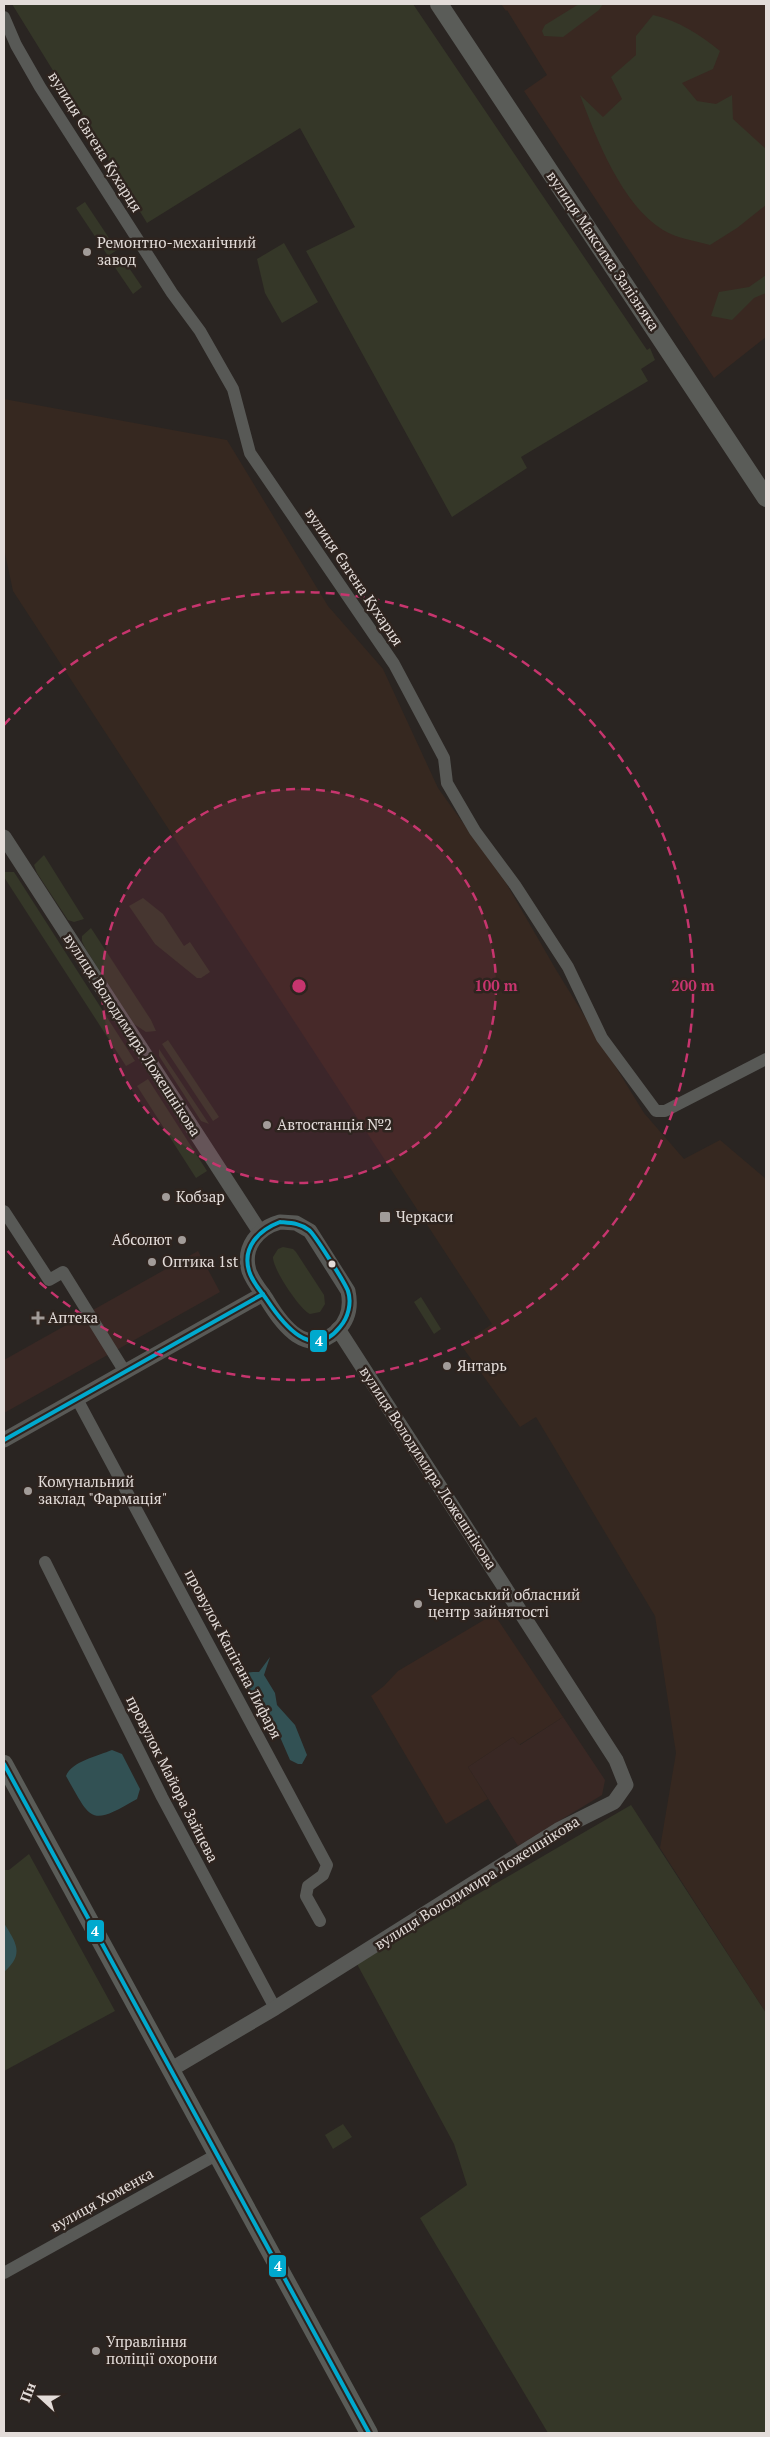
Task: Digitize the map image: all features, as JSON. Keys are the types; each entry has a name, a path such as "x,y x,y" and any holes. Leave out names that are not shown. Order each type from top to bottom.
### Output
{"main road":[{"name":"вулиця Максима Залізняка","path":"439,4 766,498"},
{"path":"4,1764 369,2433"}],"street":[{"name":"вулиця Євгена Кухарця","path":"4,17 16,45 40,88 172,293 200,331 233,389 250,453 394,664 444,758 447,782 476,831 516,885 568,967 602,1038 656,1111 665,1111 766,1059"},
{"name":"вулиця Володимира Ложешнікова","path":"4,837 260,1232"},
{"path":"4,1211 49,1280 63,1272 124,1372"},
{"path":"288,1222 303,1226 315,1237 348,1291 350,1299 348,1315 338,1329 318,1339 310,1340 294,1335 282,1325 252,1278 248,1262 250,1247 260,1232 272,1224 288,1222"},
{"path":"4,1440 263,1294"},
{"name":"вулиця Володимира Ложешнікова","path":"170,2070 275,2008 558,1830 614,1802 626,1785 616,1760 338,1329"},
{"name":"провулок Капітана Лифаря","path":"77,1399 327,1864 323,1875 308,1886 306,1896 320,1921"},
{"name":"провулок Майора Зайцева","path":"45,1562 162,1797 275,2008"},
{"name":"вулиця Хоменка","path":"4,2273 216,2155"}],"shaded area":[{"path":"501,4 766,4 766,337 714,378 524,91 547,75 507,10"},
{"path":"4,399 227,440 328,606 383,669 438,788 506,883 555,968 644,1113 684,1159 720,1140 766,1179 766,2013 660,1848 676,1753 655,1616 536,1417 520,1427 461,1345 492,1324 13,591 4,549"},
{"path":"198,1251 220,1292 4,1413 4,1360"},
{"path":"494,1614 563,1717 519,1745 513,1737 468,1767 488,1799 446,1824 371,1696 398,1671"},
{"path":"563,1717 605,1780 602,1795 518,1846 468,1767 513,1737 520,1745"}],"green space":[{"path":"12,4 413,4 647,350 650,348 655,360 641,369 648,381 521,457 527,468 452,517 306,251 355,227 300,128 147,223"},
{"path":"579,4 603,4 599,10 563,37 544,36 542,31 545,25"},
{"path":"653,15 688,29 720,51 713,69 682,83 697,101 716,104 732,95 733,119 766,149 766,205 737,228 710,245 668,233 648,219 635,204 623,188 602,150 580,95 603,117 622,99 611,77 636,55 636,36"},
{"path":"85,202 117,250 108,256 76,208"},
{"path":"284,243 318,302 282,323 265,293 257,259"},
{"path":"123,259 142,287 133,294 114,266"},
{"path":"766,275 766,293 754,298 732,320 711,316 719,292 749,287"},
{"path":"44,855 84,919 74,922 68,920 37,873 34,865"},
{"path":"4,872 14,872 135,1061 126,1066 4,877"},
{"path":"143,898 163,914 184,946 190,942 210,972 201,978 197,978 155,944 129,906"},
{"path":"91,928 151,1020 156,1031 146,1032 134,1024 85,948 82,936"},
{"path":"168,1040 219,1117 213,1121 162,1044"},
{"path":"159,1049 209,1124 201,1121 159,1056"},
{"path":"148,1079 207,1171 196,1178 137,1086"},
{"path":"283,1247 293,1249 296,1252 324,1295 325,1304 320,1312 310,1314 305,1311 282,1279 273,1257 278,1249"},
{"path":"421,1297 441,1329 434,1334 414,1302"},
{"path":"631,1805 766,2013 766,2433 548,2433 420,2218 467,2185 454,2144 357,1964"},
{"path":"29,1854 115,2011 4,2071 4,1870 9,1870"},
{"path":"343,2124 352,2137 333,2149 325,2135"}],"water":[{"path":"270,1657 264,1675 275,1693 277,1705 295,1725 307,1755 302,1764 290,1760 280,1737 258,1708 243,1680 245,1675 251,1672 259,1672"},
{"path":"112,1750 122,1754 140,1789 137,1799 122,1808 101,1816 94,1815 87,1811 81,1803 66,1776 74,1766"},
{"path":"4,1923 15,1943 16,1954 11,1966 4,1972"}],"transit line":[{"name":"4","path":"280,1222 292,1223 309,1230 330,1259 348,1291 349,1305 345,1319 340,1327 329,1337 319,1341 299,1336 290,1328 281,1319 257,1286 249,1271 248,1254 254,1240 272,1225 280,1222"},
{"name":"4","path":"4,1440 263,1294"},
{"name":"4","path":"4,1764 369,2433"}],"place":[{"name":"Ремонтно-механічний завод","path":"87,252"},
{"name":"Автостанція №2","path":"267,1125"},
{"name":"Кобзар","path":"166,1197"},
{"name":"Черкаси","path":"385,1217"},
{"name":"Абсолют","path":"182,1240"},
{"name":"Оптика 1st","path":"152,1262"},
{"name":"Аптека","path":"38,1318"},
{"name":"Янтарь","path":"447,1366"},
{"name":"Комунальний заклад \"Фармація\"","path":"28,1491"},
{"name":"Черкаський обласний центр зайнятості","path":"418,1604"},
{"name":"Управління поліції охорони","path":"96,2351"}]}
